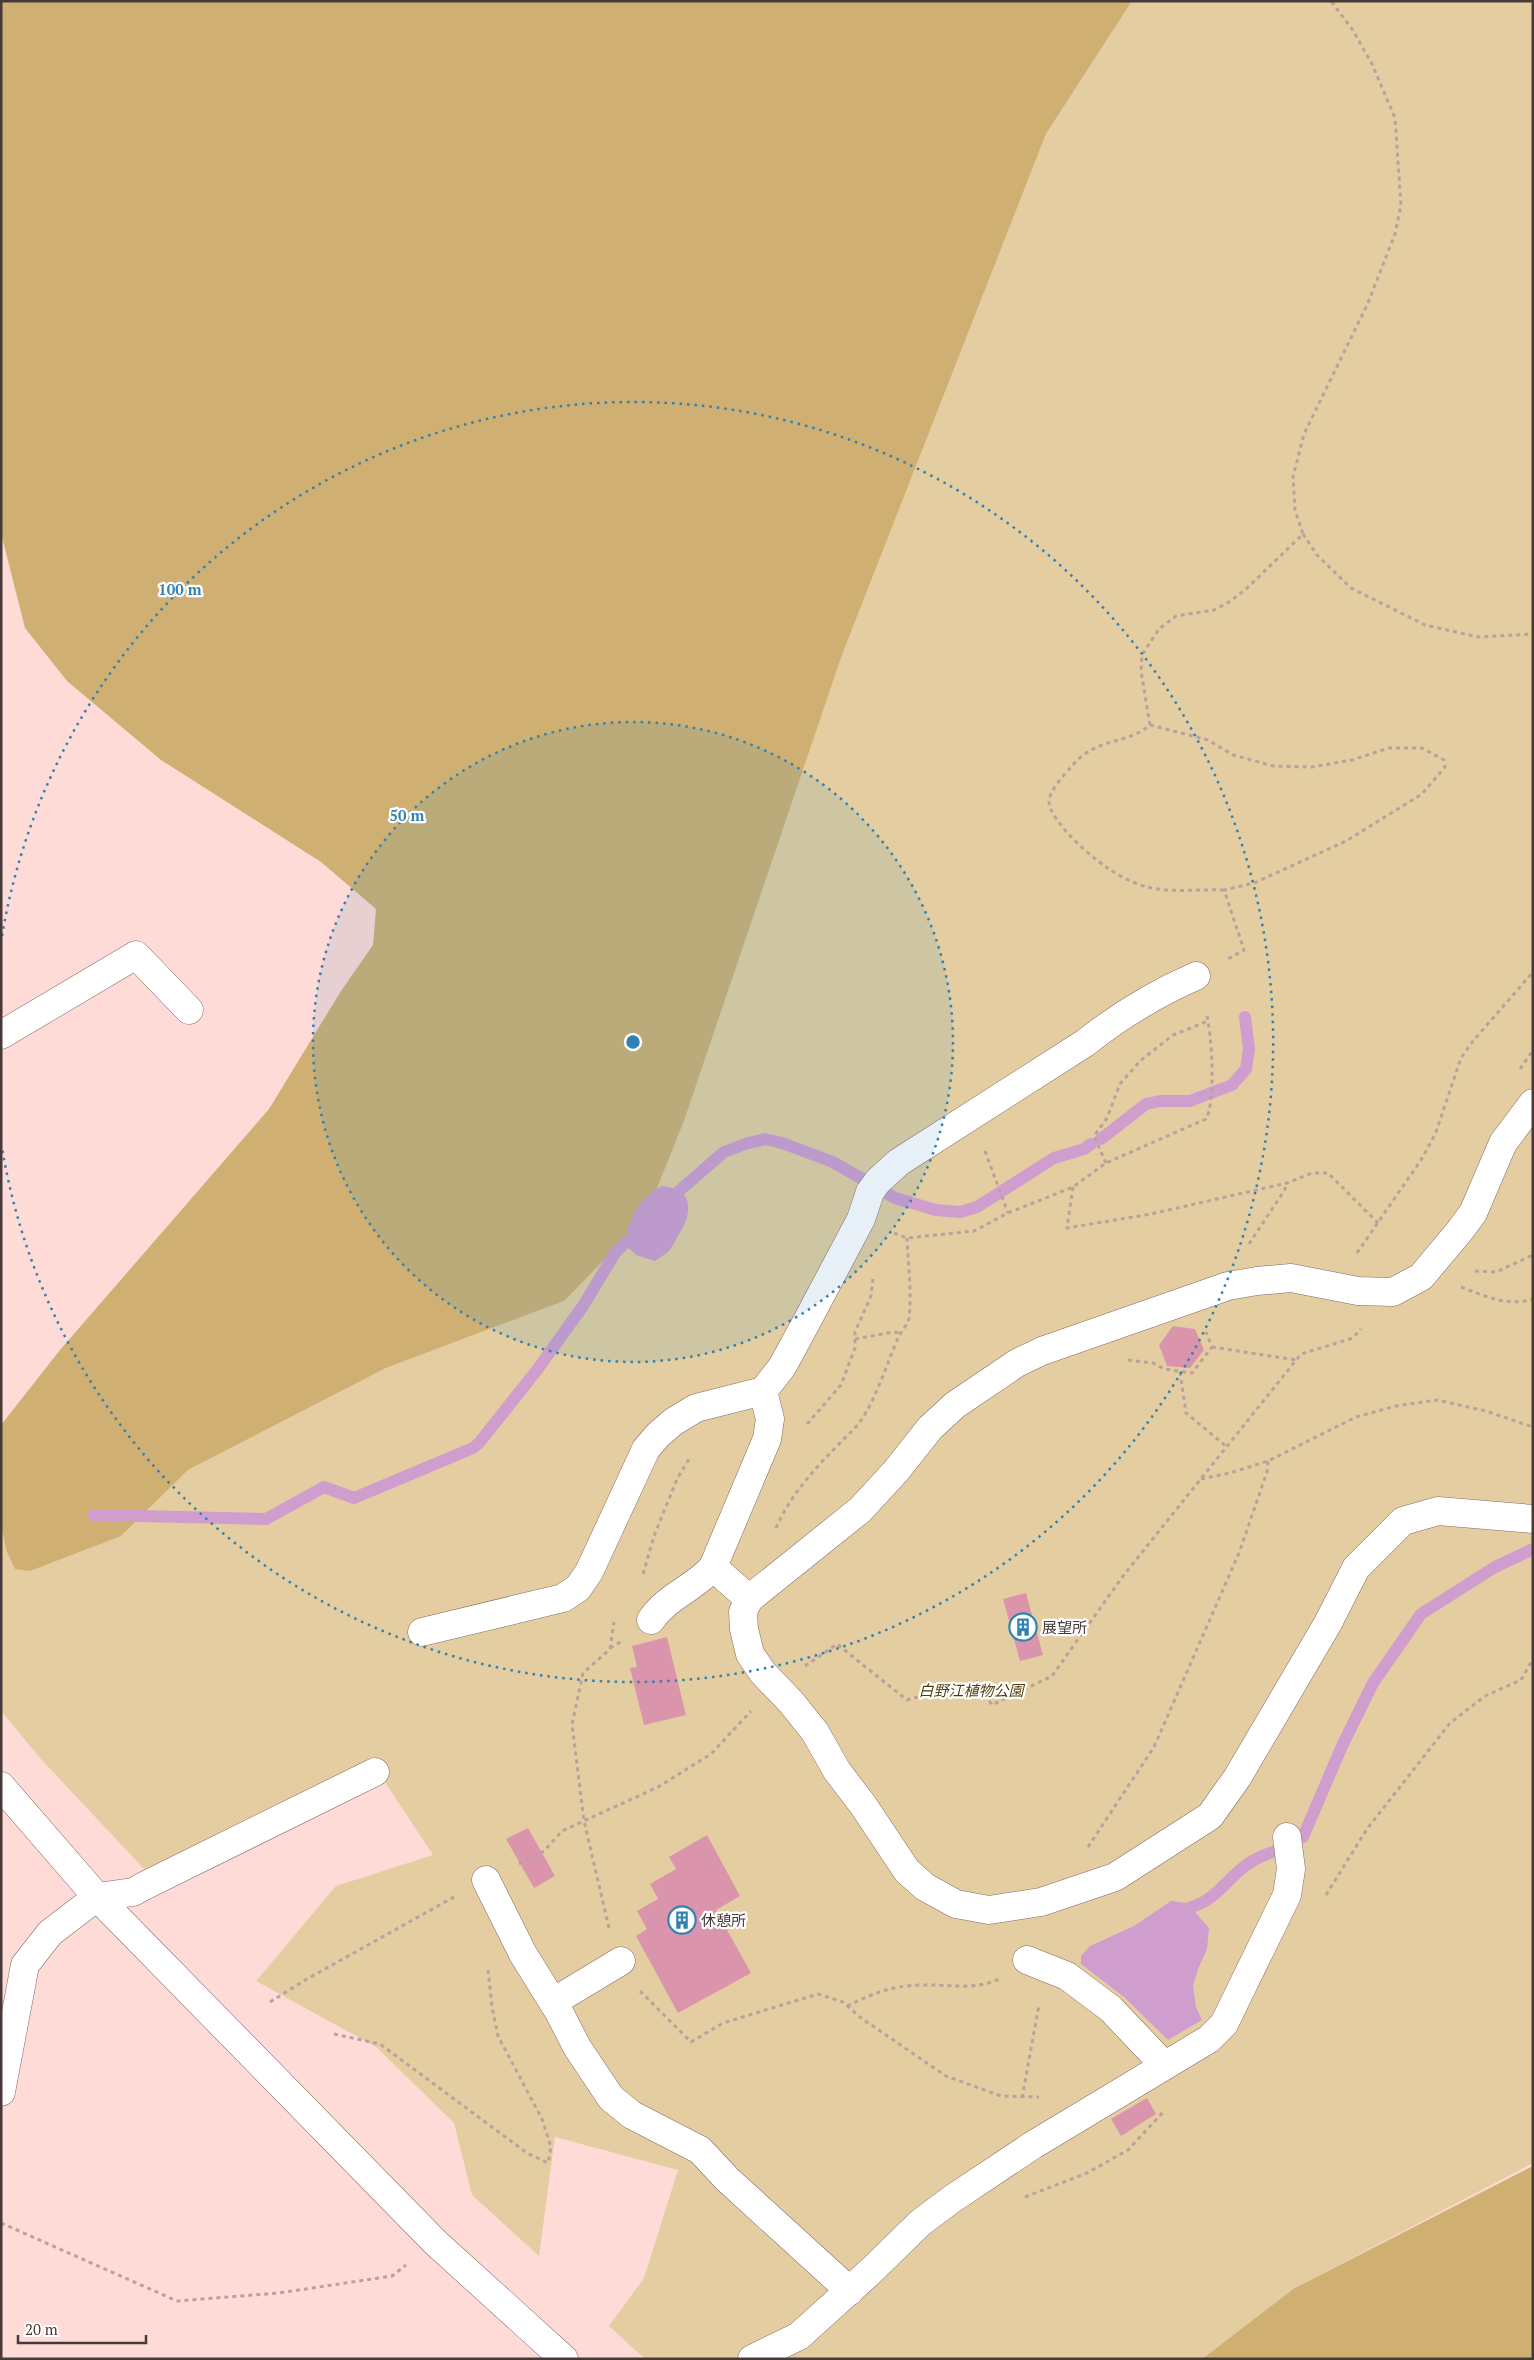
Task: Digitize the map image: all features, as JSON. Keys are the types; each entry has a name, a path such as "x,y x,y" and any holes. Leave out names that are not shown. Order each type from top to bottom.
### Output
{"street":[{"path":"1,1035 136,956 189,1010"},
{"path":"422,1632 563,1598 578,1588 589,1572 646,1449 673,1422 696,1408 763,1391 782,1366 866,1204 899,1162 1085,1042 1105,1027 1173,986 1196,976"},
{"path":"1533,1103 1503,1144 1473,1213 1420,1278 1393,1292 1358,1291 1291,1278 1257,1281 1226,1287 1042,1352 1018,1363 962,1399 930,1428 896,1471 860,1510 758,1592 743,1612 744,1629 750,1654 763,1673 792,1702 815,1732 836,1771 863,1805 907,1872 925,1887 956,1904 989,1910 1041,1902 1115,1877 1210,1816 1237,1778 1328,1623 1356,1568 1403,1522 1438,1511 1533,1518"},
{"path":"651,1620 665,1603 705,1576 713,1567 767,1439 770,1419 763,1391"},
{"path":"713,1567 758,1592"},
{"path":"1,2092 25,1965 50,1933 97,1897 138,1889 375,1772"},
{"path":"1,1786 97,1897 436,2243 564,2359"},
{"path":"752,2359 799,2336 850,2291 926,2218 1032,2145 1209,2039 1224,2024 1287,1895 1291,1869 1287,1837"},
{"path":"486,1880 523,1954 553,2002 577,2047 611,2098 632,2115 700,2150 727,2179 850,2291"},
{"path":"1027,1960 1067,1976 1111,2009 1164,2065"},
{"path":"553,2002 621,1961"}],"path":[{"path":"1331,1 1352,29 1372,64 1395,118 1401,205 1395,234 1368,303 1304,434 1293,477 1295,510 1303,534 1316,555 1351,588 1425,625 1478,637 1533,634"},
{"path":"1150,726 1142,671 1142,655 1159,629 1176,616 1214,610 1229,602 1246,590 1303,534"},
{"path":"1150,726 1208,740 1233,755 1273,766 1312,767 1352,760 1389,748 1422,748 1444,760 1445,767 1422,794 1346,841 1254,883 1224,890 1147,888 1106,868 1067,832 1052,812 1049,801 1053,791 1085,752 1103,743 1139,734 1150,726"},
{"path":"866,1204 894,1233 906,1238 974,1231 1008,1213 1073,1187 1106,1163 1206,1120 1211,1098 1208,1021 1196,976 1244,950 1224,890"},
{"path":"1338,1286 1363,1242 1423,1157 1436,1132 1461,1058 1507,1000 1533,972"},
{"path":"1106,1163 1094,1136 1107,1118 1120,1084 1140,1061 1173,1035 1208,1021"},
{"path":"1073,1187 1067,1228 1150,1214 1287,1183 1312,1174 1328,1173 1378,1223"},
{"path":"1226,1287 1228,1276 1284,1191 1287,1183"},
{"path":"999,1189 1008,1213"},
{"path":"803,1430 842,1385 855,1348 854,1332 871,1296 874,1280 862,1243 866,1204"},
{"path":"758,1592 765,1572 769,1547 782,1516 805,1482 836,1446 854,1430 865,1412 900,1333 909,1321 910,1278 906,1238"},
{"path":"1428,1270 1496,1272 1533,1255"},
{"path":"1428,1270 1443,1280 1501,1301 1520,1303 1533,1298"},
{"path":"544,1851 562,1831 658,1787 711,1754 767,1693 837,1644 907,1700 976,1681 992,1705 1052,1676 1123,1576 1301,1354 1353,1338 1393,1292"},
{"path":"1192,1298 1212,1347"},
{"path":"855,1339 893,1332 900,1333"},
{"path":"1212,1347 1296,1360"},
{"path":"1153,1363 1164,1369 1192,1373 1212,1347"},
{"path":"1180,1372 1186,1413 1227,1447"},
{"path":"1201,1479 1230,1473 1268,1461 1356,1417 1396,1406 1437,1400 1486,1411 1533,1427"},
{"path":"1079,1889 1069,1876 1154,1747 1240,1553 1267,1472 1268,1461"},
{"path":"584,1821 605,1918 627,1977 690,2042 723,2023 818,1994 847,2006 861,2018 946,2076 1001,2096 1022,2098 1050,2096 1068,2100 1088,2112"},
{"path":"270,2002 307,1979 456,1896"},
{"path":"847,2006 885,1989 922,1985 949,1987 986,1985 1020,1970 1027,1960"},
{"path":"334,2034 380,2044 527,2153 548,2163 551,2147 542,2119 498,2036 492,2006 487,1962"},
{"path":"1022,2098 1041,1996"},
{"path":"1,2223 177,2301 279,2293 392,2276 436,2243"}],"green space":[{"name":"白野江植物公園","path":"1132,1 1533,1 1533,2163 1293,2289 1202,2359 645,2359 609,2326 644,2278 678,2170 555,2137 539,2256 472,2195 454,2123 376,2047 256,1981 336,1886 433,1855 369,1758 352,1771 145,1870 39,1757 1,1711 1,1461 121,1536 188,1470 386,1368 564,1301 685,1118 842,655 1046,134"}],"shaded area":[{"path":"1,1 1132,1 1046,134 842,655 685,1118 645,1218 564,1301 386,1368 188,1470 121,1536 30,1571 15,1569 7,1552 1,1525 1,1425 60,1350 269,1109 341,991 373,945 376,909 321,862 161,760 67,681 25,628 1,533"},
{"path":"662,1186 681,1192 686,1197 688,1211 683,1227 671,1249 655,1261 636,1255 624,1244 636,1210 647,1196"},
{"path":"1171,1901 1187,1903 1209,1928 1207,1949 1193,1986 1196,2007 1202,2020 1168,2040 1124,1997 1081,1964 1081,1956 1090,1946 1134,1926"},
{"path":"1533,2166 1533,2359 1202,2359 1293,2289"}],"building":[{"path":"1173,1326 1195,1329 1204,1350 1190,1368 1167,1366 1159,1345"},
{"name":"展望所","path":"1026,1593 1043,1655 1020,1661 1003,1599"},
{"path":"667,1637 686,1715 644,1725 630,1668 637,1667 632,1646"},
{"path":"528,1828 555,1876 534,1888 506,1839"},
{"name":"休憩所","path":"707,1835 740,1896 716,1910 751,1973 678,2013 636,1936 647,1929 637,1911 658,1899 650,1884 676,1869 669,1857"},
{"path":"1147,2098 1156,2114 1121,2136 1111,2119"}],"waterway":[{"path":"1101,1139 1146,1104 1160,1101 1190,1101 1232,1085 1246,1069 1249,1049 1245,1017"},
{"path":"679,1191 724,1152 765,1139 782,1143 833,1162 895,1198 936,1210 960,1212 977,1207 1054,1158 1084,1149 1091,1144"},
{"path":"94,1515 266,1519 324,1487 354,1498 473,1448 537,1370 583,1306 615,1253 624,1244"},
{"path":"1298,1838 1303,1837 1342,1746 1373,1683 1421,1614 1495,1567 1533,1549"},
{"path":"1191,1907 1200,1904 1215,1894 1243,1867 1260,1857 1276,1851"}],"place":[{"name":"展望所","path":"1023,1627"},
{"name":"休憩所","path":"682,1920"}]}
